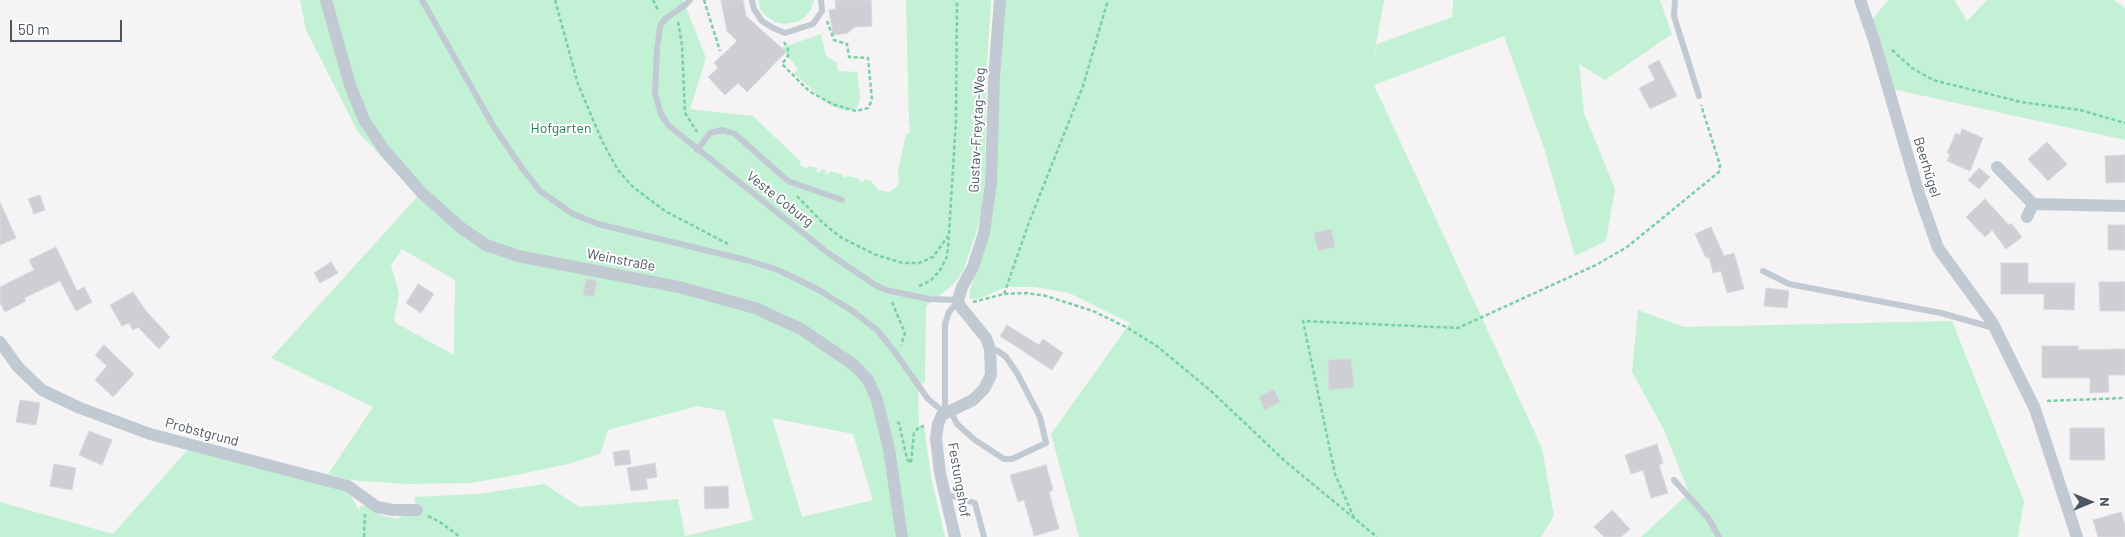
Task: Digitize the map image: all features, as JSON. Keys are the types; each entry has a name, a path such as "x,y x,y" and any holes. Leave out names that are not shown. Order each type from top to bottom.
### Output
{"street":[{"name":"Weinstraße","path":"326,0 350,85 364,120 385,150 422,193 460,227 486,245 518,256 679,287 755,308 801,329 854,365 868,380 877,400 889,449 902,537"},
{"name":"Gustav-Freytag-Weg","path":"958,300 984,233 991,183 994,79 1000,0"},
{"name":"Beerhügel","path":"1860,0 1874,40 1918,194 1938,248 1995,329 2032,403 2077,537"},
{"path":"1997,167 2033,204 2125,206"},
{"path":"2027,217 2033,204"},
{"path":"948,411 973,400 984,389 990,375 990,349 986,338 960,306 958,300"},
{"name":"Probstgrund","path":"0,342 18,367 42,390 80,408 150,434 348,486 377,507 393,510 417,510"},
{"name":"Festungshof","path":"948,411 939,420 936,438 944,494 955,537"}],"lane":[{"path":"422,0 494,127 540,191 573,214 598,224 746,260 778,270 817,289 851,310 877,330 928,399 948,411 957,424 975,440 1004,459 1012,459 1046,443 1040,417 1017,373 1006,357 998,351 990,349"},
{"name":"Veste Coburg","path":"690,0 665,19 660,26 655,93 661,114 669,126 828,253 875,285 886,290 929,299 958,300"},
{"path":"752,0 754,9 762,21 785,33 813,24 822,12 821,0"},
{"path":"1675,0 1674,16 1699,96"},
{"path":"697,150 710,133 717,131 735,134 788,181 842,200"},
{"path":"1763,271 1789,284 1941,313 1995,329"},
{"path":"948,411 945,324 949,312 958,300"},
{"path":"1674,480 1709,519 1719,537"},
{"path":"944,494 974,504 984,537"}],"path":[{"path":"555,0 578,84 602,141 618,170 633,187 665,211 735,247 746,260"},
{"path":"704,0 720,51"},
{"path":"905,294 930,281 939,272 946,259 956,120 957,0"},
{"path":"1004,294 1028,225 1083,86 1108,0"},
{"path":"785,33 782,39 788,49 788,56 782,64 809,91 832,104 856,111 868,108 872,100 868,58 849,57 847,44 834,40 829,24 822,12"},
{"path":"680,31 685,113 703,142"},
{"path":"1890,45 1894,53 1912,68 1932,80 2021,102 2080,110 2125,124"},
{"path":"1354,518 1336,474 1303,321 1458,328 1596,265 1627,247 1719,172 1720,165 1699,96"},
{"path":"788,181 801,203 824,224 842,238 876,255 919,264 933,257 949,235"},
{"path":"886,290 905,333 903,344 894,351"},
{"path":"958,300 971,302 1004,294 1026,293 1046,296 1093,311 1128,328 1158,347 1211,391 1286,462 1377,537"},
{"path":"2032,403 2051,400 2125,398"},
{"path":"892,425 894,421 899,423 907,459 911,463 914,433 919,427 924,426"},
{"path":"417,510 440,522 460,537"}],"green space":[{"name":"Hofgarten","path":"300,0 683,0 706,58 690,109 753,116 801,162 800,165 807,169 809,166 817,168 816,172 820,173 821,169 826,170 825,173 829,174 830,171 843,175 846,178 847,176 860,179 859,181 863,182 865,179 871,181 878,190 888,192 897,187 899,183 898,172 906,134 909,134 910,125 906,0 991,0 986,79 985,178 982,209 963,271 953,285 926,306 925,382 918,386 919,426 924,426 931,477 945,537 0,537 0,502 113,534 191,446 346,488 360,512 359,506 367,506 380,515 396,519 417,510 414,497 478,494 544,484 580,507 678,499 685,536 753,520 725,411 697,406 608,430 600,454 568,464 521,474 471,483 406,484 350,480 328,474 373,407 271,358 418,196 358,132 306,30","holes":["402,249 455,280 454,355 394,322 399,293 391,265","772,418 853,434 873,500 802,517"]},
{"path":"758,0 814,1 810,11 804,18 797,22 784,24 775,22 766,16 760,9"},
{"path":"1005,0 1384,0 1373,61 1377,44 1452,17 1453,0 1660,0 1672,34 1605,80 1579,64 1584,113 1615,189 1606,241 1575,256 1545,151 1504,36 1374,85 1542,448 1554,516 1541,537 1079,537 1051,434 1130,323 1069,293 1035,287 1006,287 978,299 969,299 970,290 990,232"},
{"path":"1888,0 1954,0 1967,21 1987,0 2114,0 2125,8 2125,140 1892,89 1871,21"},
{"path":"821,34 826,56 837,63 838,71 857,72 860,97 858,106 853,110 846,111 832,106 821,98 794,73 798,69 781,48"},
{"path":"1638,310 1684,327 1952,321 2024,501 2018,537 1641,537 1689,493 1664,430 1632,372"}],"building":[{"path":"721,0 743,0 746,16 786,52 747,92 738,83 725,95 708,77 718,68 714,63 737,41 727,31"},
{"path":"835,0 871,0 872,26 855,27 848,33 833,35 829,10 836,9"},
{"path":"1659,60 1677,96 1650,109 1639,88 1655,80 1648,66"},
{"path":"1962,129 1983,138 1970,171 1947,161 1950,154 1947,153 1956,133 1960,135"},
{"path":"2047,142 2067,164 2048,181 2028,159"},
{"path":"2125,155 2125,182 2106,183 2105,156"},
{"path":"1979,168 1990,177 1979,189 1968,180"},
{"path":"40,195 45,210 34,214 28,199"},
{"path":"1985,199 2009,225 2011,223 2022,237 2006,249 1992,230 1985,237 1966,217"},
{"path":"0,202 16,238 0,245"},
{"path":"2108,225 2125,225 2125,250 2108,250"},
{"path":"1711,227 1724,256 1734,253 1744,289 1727,293 1721,271 1713,273 1709,257 1706,258 1695,234"},
{"path":"1331,229 1335,247 1318,251 1314,233"},
{"path":"56,247 77,291 84,287 92,302 76,311 60,281 24,298 26,301 5,312 0,303 0,287 34,270 29,260"},
{"path":"331,262 338,273 320,283 314,273"},
{"path":"2001,263 2028,263 2028,283 2075,283 2074,310 2044,309 2044,294 2001,294"},
{"path":"586,279 597,281 594,297 583,295"},
{"path":"2099,282 2125,282 2125,311 2100,311"},
{"path":"418,284 434,294 421,313 406,303"},
{"path":"1766,288 1789,291 1787,308 1764,306"},
{"path":"133,292 146,311 170,337 159,349 138,327 133,330 129,323 122,326 110,305"},
{"path":"1007,325 1039,345 1043,339 1063,353 1052,370 1000,336"},
{"path":"104,345 134,374 113,397 95,380 107,366 95,355"},
{"path":"2042,346 2078,346 2078,350 2125,349 2125,375 2108,375 2109,392 2090,393 2090,378 2042,378"},
{"path":"1351,359 1354,387 1329,390 1328,360"},
{"path":"1274,389 1280,402 1265,410 1259,397"},
{"path":"20,400 40,403 36,425 16,422"},
{"path":"2070,428 2104,428 2105,460 2070,460"},
{"path":"89,431 112,440 102,465 79,455"},
{"path":"1657,444 1663,463 1659,465 1668,493 1651,498 1643,470 1631,474 1625,455"},
{"path":"629,450 631,464 615,466 613,452"},
{"path":"655,463 657,477 646,479 648,489 631,491 627,468"},
{"path":"54,464 76,468 72,490 50,486"},
{"path":"1046,465 1053,490 1049,492 1059,529 1034,536 1024,500 1018,502 1010,475"},
{"path":"728,486 729,508 705,509 704,487"},
{"path":"1612,510 1630,529 1621,537 1604,537 1594,527"},
{"path":"2121,512 2125,526 2125,537 2098,537 2093,520"}]}
